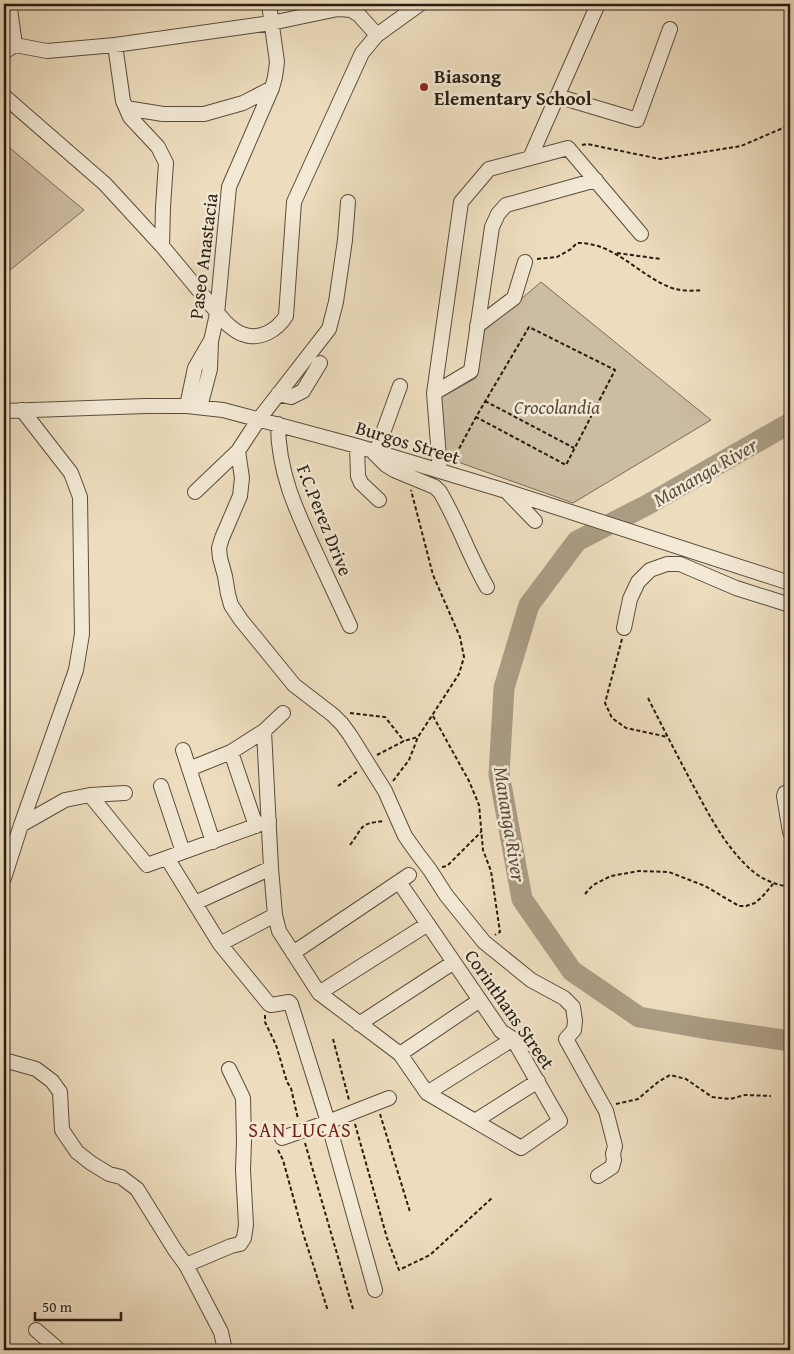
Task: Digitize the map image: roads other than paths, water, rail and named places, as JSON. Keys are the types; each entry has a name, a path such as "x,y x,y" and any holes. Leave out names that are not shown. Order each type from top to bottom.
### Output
{"street":[{"path":"12,4 10,9 9,48 47,51 115,45 271,23 338,8 351,10 359,15 377,35"},
{"name":"Paseo Anastacia","path":"193,406 210,369 210,341 218,314 229,188 275,77 277,62 269,4"},
{"path":"4,96 105,184 162,246 226,323 244,335 264,335 273,331 286,316 294,202 362,53 377,35 420,4"},
{"path":"530,158 598,4"},
{"path":"557,96 637,120 670,29"},
{"path":"115,45 123,101 126,108 130,117 158,147 166,162 162,246"},
{"path":"126,108 163,114 204,114 243,103 272,88"},
{"path":"440,471 434,393 460,202 489,169 568,148 641,234"},
{"path":"434,393 471,371 492,226 498,214 506,205 596,180"},
{"path":"195,492 238,452 259,418 329,329 336,302 345,240 348,202"},
{"path":"477,326 514,298 525,262"},
{"path":"278,394 291,397 303,391 320,362"},
{"path":"400,386 374,451 386,465 394,470 440,492 487,587"},
{"name":"Burgos Street","path":"4,411 146,406 193,406 223,410 259,418 357,446 506,491 790,583"},
{"path":"4,878 76,670 82,634 80,498 71,473 22,410"},
{"name":"F.C.Perez Drive","path":"278,424 282,468 297,512 350,626"},
{"path":"357,446 358,476 361,483 379,500"},
{"path":"238,452 242,478 240,496 222,538 220,548 220,558 231,605 294,685 342,724 385,790 405,836 446,895 484,942 531,980 564,998 573,1007 574,1030 566,1039 606,1111 615,1146 612,1167 598,1176"},
{"path":"506,491 535,521"},
{"path":"624,628 630,599 638,582 650,570 667,564 680,564 736,588 790,605"},
{"path":"189,769 230,752 264,731 283,713"},
{"path":"264,731 275,915 279,931 319,993 400,1054 427,1093 475,1121 538,1081"},
{"path":"182,750 213,842"},
{"path":"230,752 256,826"},
{"path":"161,786 183,852"},
{"path":"21,825 65,800 90,795 125,793"},
{"path":"790,794 785,793 784,796 790,832"},
{"path":"90,795 147,865 269,821"},
{"path":"167,858 220,944 263,995 272,1005 289,1002 291,1004 328,1122 375,1290"},
{"path":"195,903 271,868"},
{"name":"Corinthans Street","path":"293,953 404,878 428,924 501,1031 513,1039 560,1121 521,1148 475,1121"},
{"path":"220,944 275,915"},
{"path":"319,993 428,924"},
{"path":"359,1024 454,962"},
{"path":"400,1054 480,1000"},
{"path":"427,1093 513,1039"},
{"path":"4,1060 36,1069 52,1081 60,1092 62,1130 76,1152 109,1174 121,1176 137,1189 175,1250 186,1264 221,1332 225,1350"},
{"path":"186,1264 240,1244 244,1238 246,1226 243,1170 243,1098 229,1069"},
{"path":"282,1138 383,1100"},
{"path":"36,1330 59,1350"}],"waterway":[{"name":"Mananga River","path":"790,423 647,505 577,541 529,605 504,688 499,774 522,899 572,971 639,1017 790,1041"}],"place":[{"name":"Biasong Elementary School","path":"424,87"}],"district":[{"name":"SAN LUCAS","path":"300,1130"}],"park label":[{"name":"Crocolandia","path":"557,407"}]}
